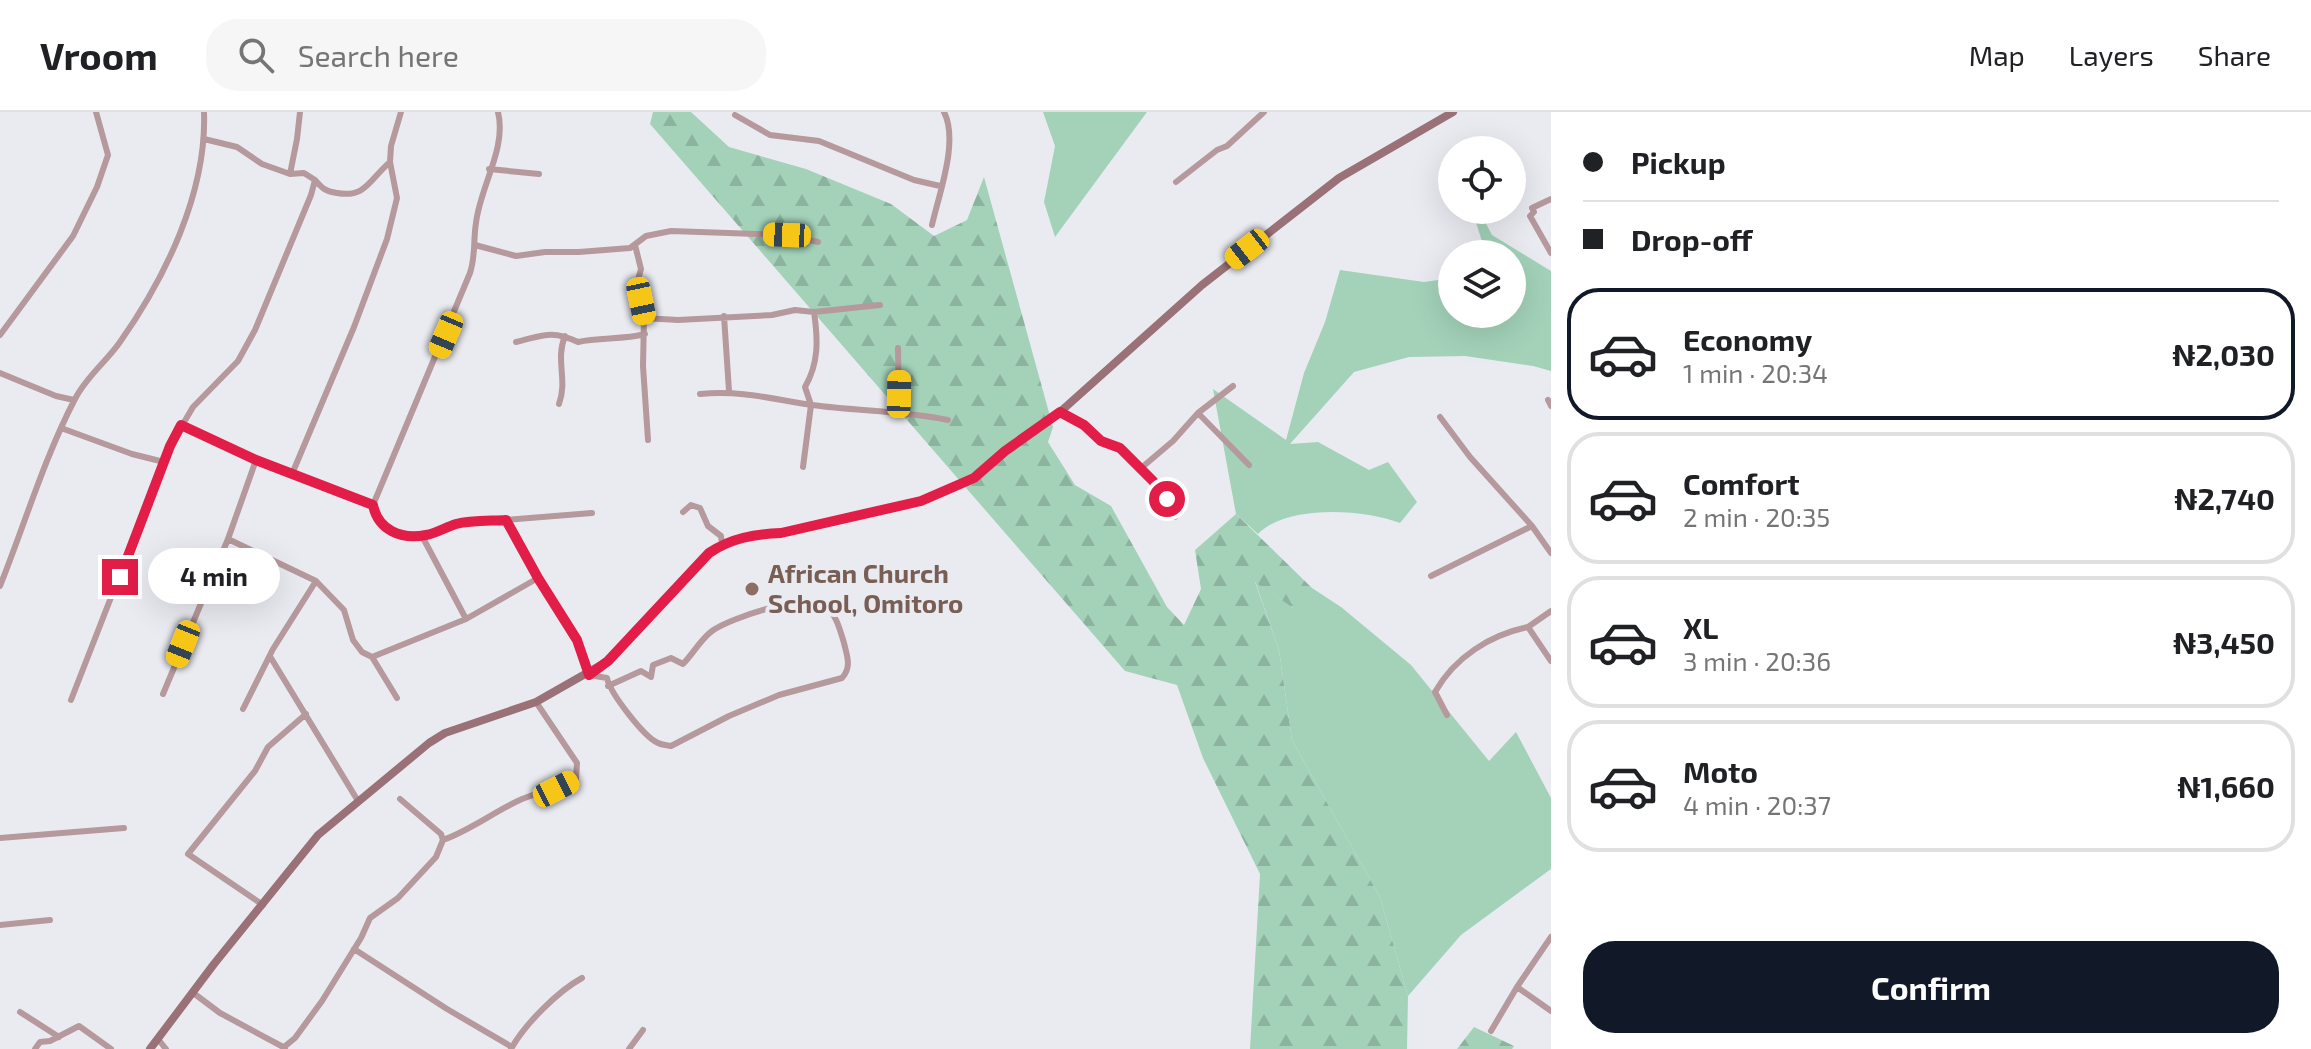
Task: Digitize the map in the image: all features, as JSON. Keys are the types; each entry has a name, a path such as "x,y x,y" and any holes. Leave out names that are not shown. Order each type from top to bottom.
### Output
{"main road":[{"path":"150,1049 318,835 404,762 445,733 536,702 589,675 608,661 709,553 722,544 921,501 941,495 974,478 1005,451 1060,412 1202,285 1339,178 1453,112"}],"street":[{"path":"0,335 73,236 97,187 108,155 96,112"},
{"path":"0,586 74,400 123,338 164,272 194,190 204,139 204,112"},
{"path":"290,174 300,112"},
{"path":"292,474 387,239 397,198 390,162 391,146 401,112"},
{"path":"932,225 949,154 948,121 944,112"},
{"path":"1176,182 1217,150 1227,146 1264,112"},
{"path":"495,113 501,123 475,224 473,264 373,505 376,520 394,532 422,536 457,524 592,513"},
{"path":"735,115 770,135 819,141 914,180 940,186"},
{"path":"204,139 237,147 262,164 290,174 304,173 324,190 350,195 361,191 390,162"},
{"path":"489,169 539,174"},
{"path":"380,171 392,176"},
{"path":"71,700 181,425 193,407 238,361 250,340 315,180"},
{"path":"1551,199 1532,208 1534,212 1530,216 1551,253"},
{"path":"475,245 516,256 579,252 630,248 646,236 671,231 787,235 818,242"},
{"path":"635,245 641,269 637,283 644,318 643,366 648,440"},
{"path":"644,318 678,320 772,315 795,310 814,312 880,305"},
{"path":"803,467 811,405 805,387 814,371 817,348 814,312"},
{"path":"724,316 729,391"},
{"path":"516,342 536,335 565,336 578,342 599,337 630,338 645,334"},
{"path":"559,404 563,395 559,351 565,336"},
{"path":"898,348 899,411"},
{"path":"0,373 56,396 74,400"},
{"path":"1140,469 1173,441 1198,413 1233,386"},
{"path":"700,394 729,391 811,405 899,411 948,420"},
{"path":"1060,412 1084,425 1101,441 1120,448 1167,499 1175,517"},
{"path":"1198,413 1249,465"},
{"path":"1440,417 1551,553"},
{"path":"181,425 256,460 373,505"},
{"path":"61,428 132,454 164,462"},
{"path":"163,694 228,539 256,460"},
{"path":"683,512 691,505 700,508 708,526 721,536 722,544"},
{"path":"506,520 577,640 589,675 607,678 608,686 617,699 657,743 671,746 779,695 842,678 849,663 840,631 828,607 818,602 802,603 747,613 708,633 683,664 671,658 653,665 651,677 641,671 608,686"},
{"path":"1431,576 1532,526"},
{"path":"422,536 466,619"},
{"path":"228,539 316,581 344,610 353,640 362,652 372,657 397,698"},
{"path":"372,657 466,619 538,578"},
{"path":"243,709 273,649 316,581"},
{"path":"1447,715 1435,692 1445,674 1490,638 1528,627 1551,611"},
{"path":"1528,627 1551,661"},
{"path":"271,658 358,801"},
{"path":"443,840 522,800 576,779 577,763 536,702"},
{"path":"263,905 188,854 255,771 268,747 306,714"},
{"path":"192,992 220,1013 283,1048 295,1038 354,949 370,918 398,898 436,857 443,840 441,834 400,799"},
{"path":"0,838 124,828"},
{"path":"0,925 50,920"},
{"path":"1491,1031 1551,937"},
{"path":"354,949 512,1048 529,1023 570,985 582,978"},
{"path":"1517,987 1551,1011"},
{"path":"20,1012 59,1037"},
{"path":"35,1049 40,1042 59,1037 79,1026 111,1049"},
{"path":"629,1049 643,1030"},
{"path":"158,1039 166,1049"}],"green space":[{"path":"653,112 691,112 729,147 806,169 891,204 934,236 967,220 984,177 1053,427 1048,442 1075,485 1111,506 1167,607 1184,625 1201,589 1195,550 1236,514 1312,588 1312,608 1293,608 1255,582 1279,650 1292,740 1380,897 1408,996 1407,1049 1250,1049 1260,874 1203,758 1177,685 1125,671 650,124"},
{"path":"1043,112 1147,112 1055,237 1044,202 1055,146"},
{"path":"1476,224 1486,224 1492,235 1500,240 1482,240"},
{"path":"1526,256 1551,271 1551,371 1465,356 1409,357 1354,372 1290,444 1318,442 1369,470 1388,462 1417,502 1400,523 1347,512 1326,512 1287,518 1271,524 1258,534 1236,514 1213,389 1286,440 1304,373 1325,322 1340,270 1424,282 1438,280 1438,328 1526,328"},
{"path":"1255,581 1293,608 1312,608 1312,588 1341,607 1411,665 1489,761 1516,732 1551,798 1551,869 1461,935 1408,996 1380,897 1292,740 1279,650"},
{"path":"1474,1027 1514,1046 1512,1049 1457,1049"}],"place":[{"name":"African Church School, Omitoro","path":"752,589"}],"route":[{"path":"120,577 181,425 256,460 373,505 376,520 394,532 422,536 457,524 506,520 557,611 577,640 589,675 624,646 709,553 722,544 941,495 974,478 1005,451 1060,412 1084,425 1101,441 1120,448 1167,499"}]}
